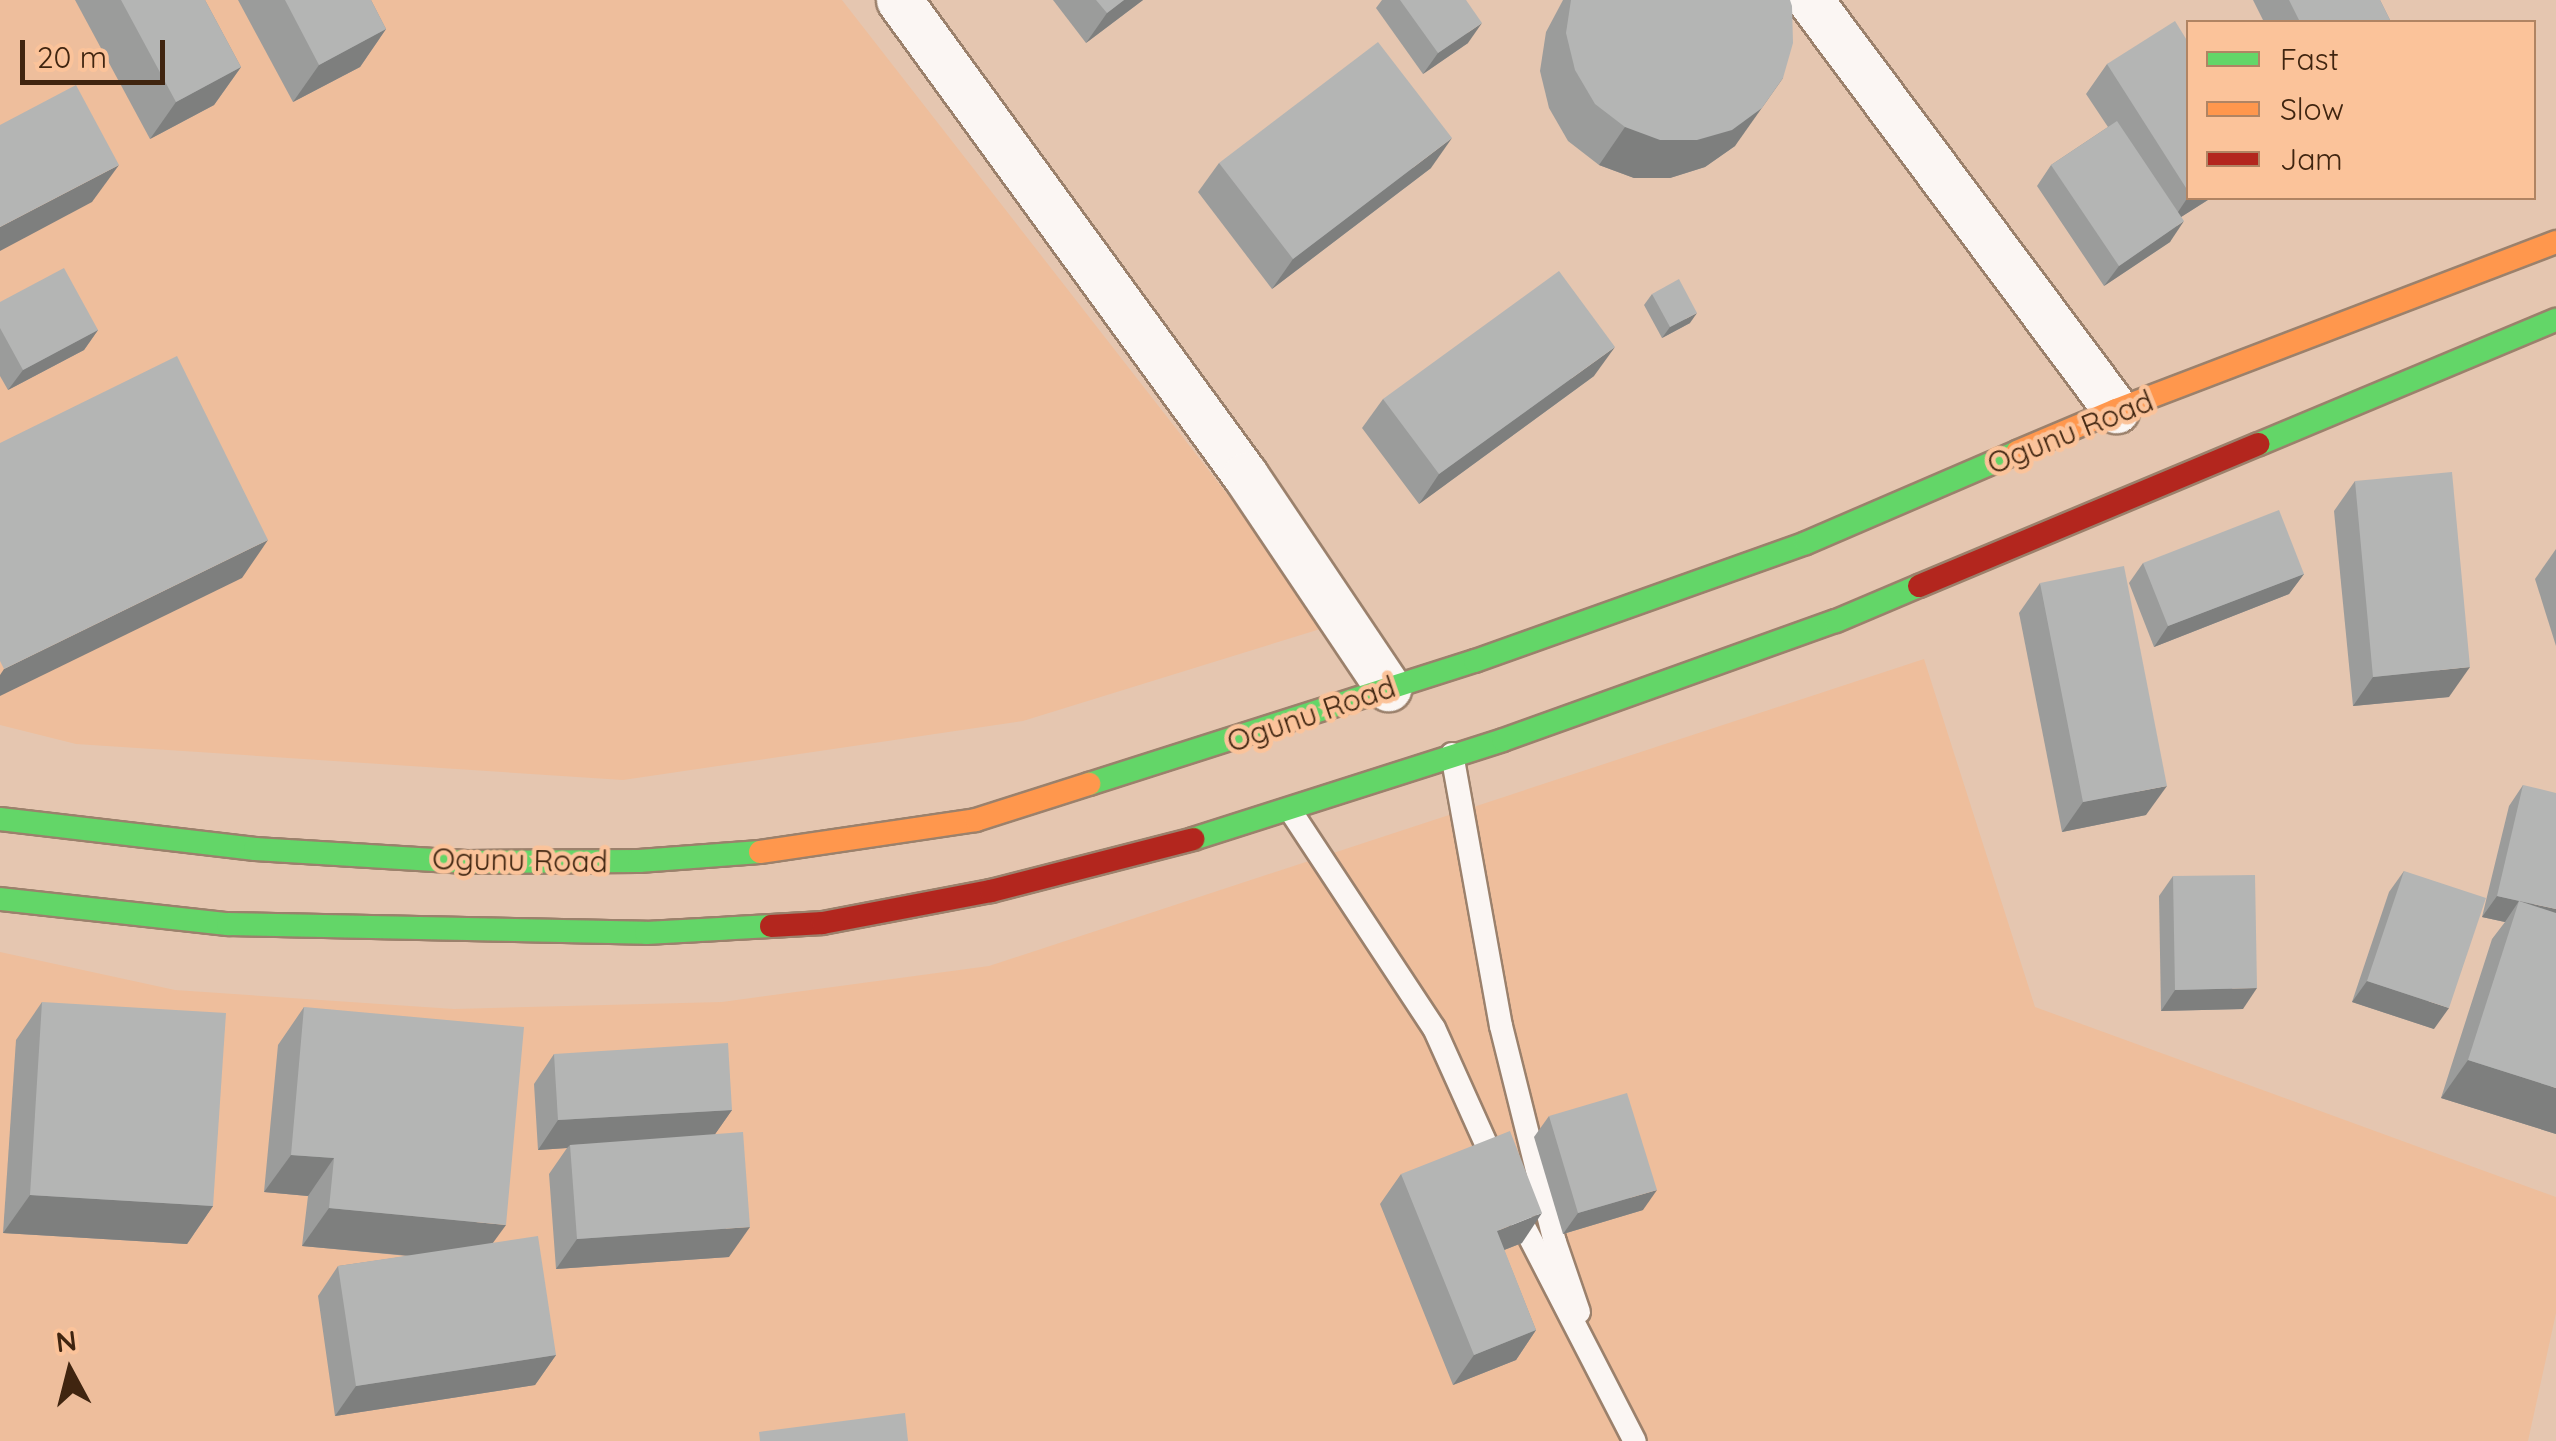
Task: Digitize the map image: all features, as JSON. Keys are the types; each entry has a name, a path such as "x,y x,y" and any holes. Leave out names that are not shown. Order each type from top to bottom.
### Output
{"main road":[{"name":"Ogunu Road","path":"0,820 254,849 467,862 640,861 796,849 976,820 1201,752 1806,542 2116,410 2556,242"},
{"path":"0,899 228,924 646,933 822,923 991,891 1226,831 1836,621 2556,320"}],"street":[{"path":"899,0 1245,475 1388,688"},
{"path":"1810,0 2116,410"}],"lane":[{"path":"1452,754 1501,1026 1555,1242 1606,1391"},
{"path":"1290,810 1434,1028 1534,1250 1635,1441"}],"shaded area":[{"path":"0,0 842,0 1330,626 1023,721 623,780 76,744 0,725"},
{"path":"1924,659 2035,1007 2556,1197 2556,1313 2528,1441 0,1441 0,952 175,990 454,1009 722,1002 989,966"}],"building":[{"path":"121,0 205,0 241,67 176,102"},
{"path":"285,0 371,0 386,29 319,65"},
{"path":"1096,0 1124,0 1107,13"},
{"path":"1400,0 1466,0 1482,23 1438,53"},
{"path":"1571,0 1790,0 1793,43 1783,78 1762,108 1732,130 1697,140 1660,140 1625,127 1595,104 1575,70 1566,33"},
{"path":"2289,0 2380,0 2390,20 2299,20"},
{"path":"2175,21 2186,39 2186,188 2107,64"},
{"path":"1378,42 1452,138 1293,259 1219,163"},
{"path":"76,85 119,165 0,227 0,125"},
{"path":"2117,121 2184,221 2119,266 2051,165"},
{"path":"64,268 98,330 23,370 0,328 0,302"},
{"path":"1559,271 1615,347 1439,474 1383,399"},
{"path":"1679,279 1697,313 1670,327 1652,294"},
{"path":"177,356 268,540 4,669 0,661 0,443"},
{"path":"2452,472 2470,667 2373,677 2355,481"},
{"path":"2279,510 2304,574 2168,626 2143,563"},
{"path":"2124,566 2167,786 2083,802 2040,583"},
{"path":"2523,785 2556,793 2556,909 2497,896"},
{"path":"2404,871 2486,898 2449,1008 2367,981"},
{"path":"2255,875 2257,988 2175,990 2173,876"},
{"path":"2519,901 2556,913 2556,1088 2468,1060"},
{"path":"42,1002 226,1013 213,1206 30,1195"},
{"path":"304,1007 524,1027 506,1225 329,1208 334,1158 291,1155"},
{"path":"728,1043 732,1110 558,1120 554,1054"},
{"path":"1627,1093 1657,1190 1578,1213 1549,1116"},
{"path":"1510,1131 1542,1213 1497,1231 1536,1330 1474,1355 1401,1174"},
{"path":"743,1132 750,1227 577,1239 570,1145"},
{"path":"538,1236 556,1355 356,1386 338,1266"},
{"path":"905,1413 908,1441 760,1441 759,1432"}],"traffic: fast":[{"path":"2259,444 2556,320"},
{"path":"1089,784 1475,661 1806,543 2017,452"},
{"path":"1193,839 1503,740 1836,621 1919,586"},
{"path":"0,819 255,849 467,862 639,861 760,852"},
{"path":"0,899 228,924 646,933 771,926"}],"traffic: slow":[{"path":"2017,452 2116,410 2556,242"},
{"path":"760,852 976,820 1089,784"}],"traffic: jam":[{"path":"1919,586 2259,444"},
{"path":"771,926 823,923 991,891 1193,839"}]}
